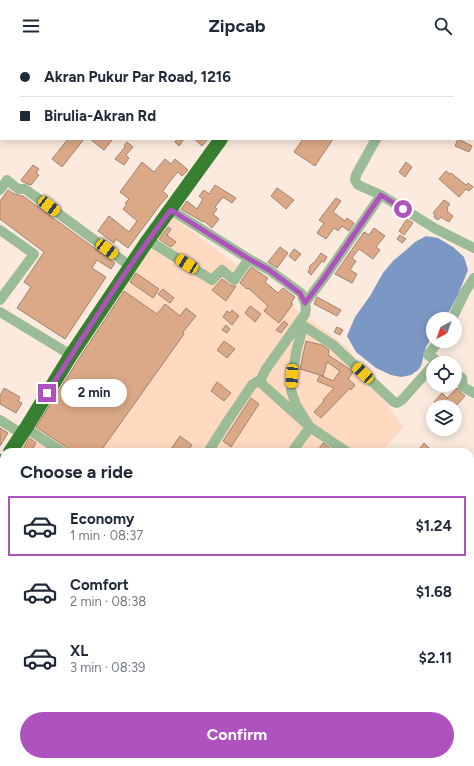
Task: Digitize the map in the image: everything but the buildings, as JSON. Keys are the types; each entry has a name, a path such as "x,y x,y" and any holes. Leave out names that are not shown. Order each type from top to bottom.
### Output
{"highway":[{"path":"13,448 71,355 130,266 220,140"}],"street":[{"path":"375,140 356,175 355,180 358,185 381,195 436,229 474,248"},
{"path":"0,190 7,180 18,189 25,189 130,266"},
{"path":"305,303 381,195"},
{"path":"171,210 269,270 300,293 306,309 305,314 266,369 261,379 252,385 211,448"},
{"path":"0,230 34,254 0,300"},
{"path":"148,240 212,280 222,270 234,280 249,259"},
{"path":"455,312 474,278"},
{"path":"0,312 71,355"},
{"path":"299,322 333,345 394,402 398,403 402,400 426,374"},
{"path":"299,322 302,331 297,348 291,390 296,405 310,427"},
{"path":"429,356 428,355 433,348"},
{"path":"462,378 463,387 474,393"},
{"path":"261,379 262,384 266,388 310,427 341,448"},
{"path":"0,420 55,448"},
{"path":"295,448 310,427"}],"shaded area":[{"path":"171,216 347,347 403,427 385,448 19,448 65,383"}],"water":[{"path":"426,236 438,238 453,247 464,257 468,270 458,295 449,312 426,312 426,347 421,366 411,375 401,377 391,375 376,368 356,352 347,336 355,317 370,296 383,273 393,261 415,242"}],"route":[{"path":"47,393 130,266 171,210 269,270 300,293 305,303 381,195 403,209"}]}
